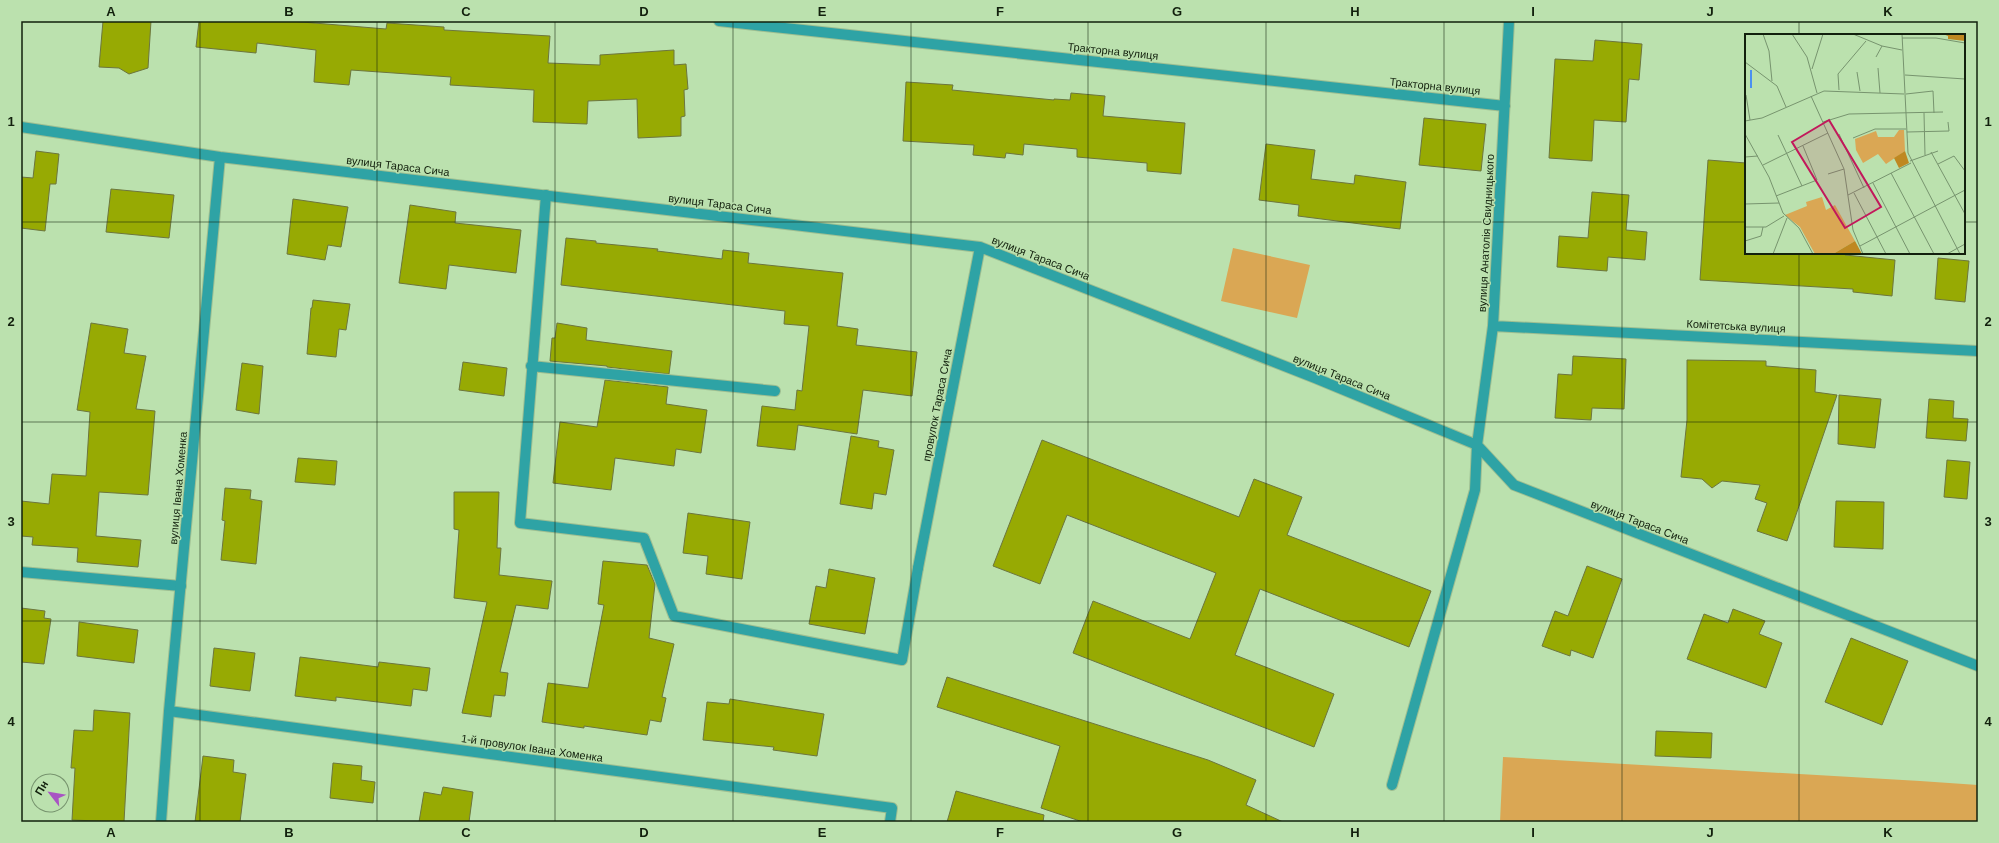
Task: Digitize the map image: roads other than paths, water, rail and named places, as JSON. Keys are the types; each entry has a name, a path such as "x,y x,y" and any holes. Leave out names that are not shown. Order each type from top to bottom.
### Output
{"street":[{"name":"Тракторна вулиця","path":"719,21 1505,106"},
{"name":"вулиця Анатолія Свидницького","path":"1392,785 1475,490 1477,445 1493,326 1509,21"},
{"name":"вулиця Тараса Сича","path":"21,127 220,157 980,247 1315,378 1477,445 1514,485 1978,666"},
{"name":"вулиця Івана Хоменка","path":"161,822 169,711 220,157"},
{"path":"546,195 531,366 775,391"},
{"name":"провулок Тараса Сича","path":"531,366 520,523 644,538 674,616 902,660 918,568 980,247"},
{"name":"Комітетська вулиця","path":"1493,326 1978,350"},
{"path":"21,572 181,586"},
{"name":"1-й провулок Івана Хоменка","path":"169,711 892,808 890,822"}]}
